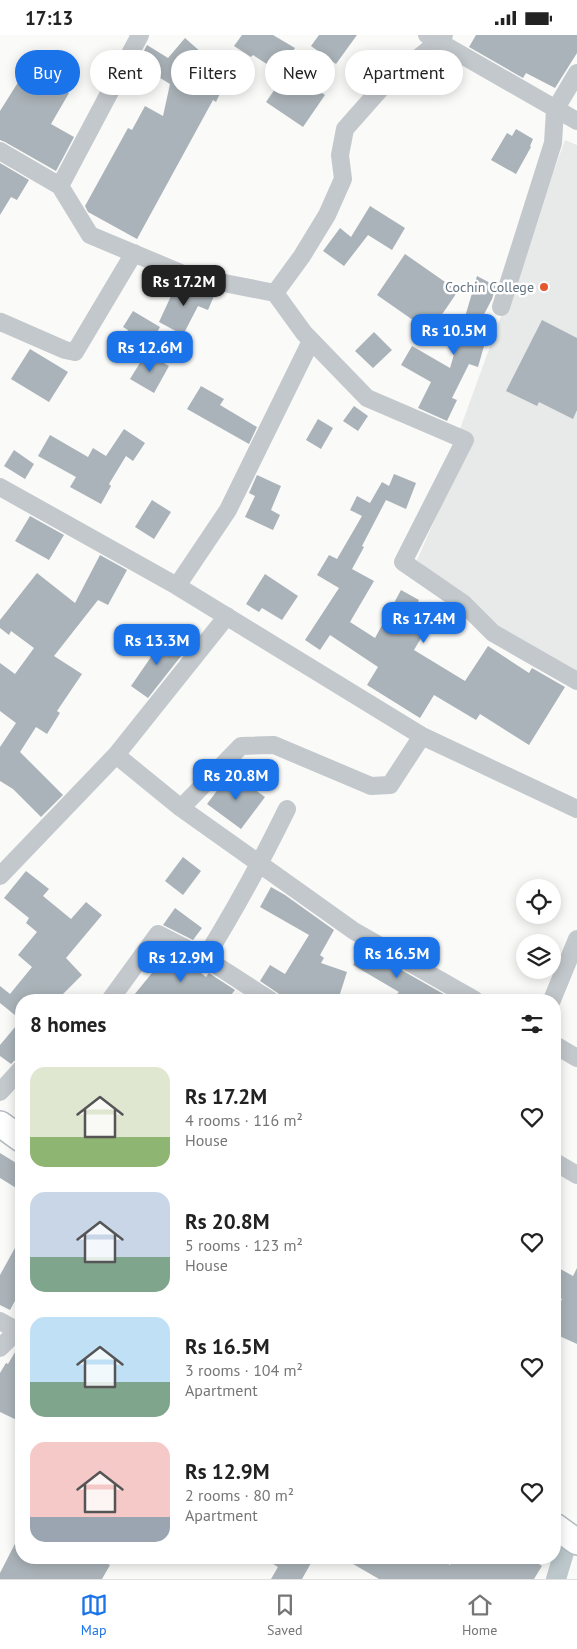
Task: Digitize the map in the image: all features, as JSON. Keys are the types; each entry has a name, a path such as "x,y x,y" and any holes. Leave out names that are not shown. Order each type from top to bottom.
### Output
{"main road":[{"path":"0,1123 15,1134"},
{"path":"561,1530 577,1542"}],"street":[{"path":"60,186 140,35"},
{"path":"275,293 302,256 327,215 343,179 340,155 344,129 384,86 436,37 577,121"},
{"path":"501,307 553,143 556,110 577,73"},
{"path":"0,151 60,186 90,235 188,276 275,293 311,341 367,398 465,440 403,562 464,603 493,633 577,681"},
{"path":"0,323 65,350 75,352 134,253"},
{"path":"177,586 228,510 311,341"},
{"path":"0,487 177,586 422,736 577,809"},
{"path":"0,876 116,755 227,616"},
{"path":"181,809 241,745 274,745 370,786 390,785 422,736"},
{"path":"116,755 181,809 259,865 354,931 459,994"},
{"path":"205,958 259,865 287,809"},
{"path":"114,994 158,934 205,958 245,993"},
{"path":"554,994 577,939"},
{"path":"561,1049 577,1058"},
{"path":"0,1092 15,1076"},
{"path":"561,1166 577,1175"},
{"path":"0,1321 15,1327"},
{"path":"0,1348 15,1333"}],"shaded area":[{"name":"Cochin College","path":"565,140 577,145 577,673 489,623 417,560 472,435 460,429"}],"building":[{"path":"242,35 273,35 295,48 294,50 265,50 265,63 255,56 255,50 240,50 234,46"},
{"path":"319,35 357,35 336,64 335,50 317,50 311,46"},
{"path":"476,35 577,35 577,53 555,88 526,73 523,78 469,47"},
{"path":"185,38 199,50 175,50"},
{"path":"147,45 155,50 144,50"},
{"path":"161,54 168,58 171,54 171,95 219,95 216,102 213,100 137,239 88,212 85,206 128,128 132,130 145,106 163,116 170,84 161,79"},
{"path":"15,87 15,95 68,95 51,124 74,137 56,171 0,140 0,111"},
{"path":"271,95 325,95 303,127 266,102"},
{"path":"516,129 533,139 531,147 516,174 491,160 507,133 512,136"},
{"path":"0,163 29,180 17,200 11,197 0,215"},
{"path":"370,206 405,228 392,250 368,235 344,266 323,251 340,228 351,237"},
{"path":"405,254 458,291 430,332 377,295"},
{"path":"477,276 496,286 492,299 480,322 490,325 478,367 469,364 452,398 457,400 447,421 418,408 431,382 401,365 412,346 450,368"},
{"path":"177,283 214,296 208,310 198,306 183,335 159,322"},
{"path":"133,311 160,327 148,348 125,335 128,330 123,327"},
{"path":"542,320 577,338 577,410 573,419 539,402 537,406 506,391"},
{"path":"374,332 392,350 373,368 355,351"},
{"path":"30,349 68,372 49,402 11,379"},
{"path":"146,353 169,366 154,393 130,379"},
{"path":"201,386 224,399 220,405 257,427 249,444 187,409"},
{"path":"354,406 368,416 358,431 343,421"},
{"path":"318,419 333,428 321,449 306,440"},
{"path":"124,429 145,443 133,461 126,456 109,484 111,486 101,504 70,487 76,477 38,456 50,435 88,457 93,448 106,456"},
{"path":"14,450 34,464 25,479 4,466"},
{"path":"394,474 416,483 406,509 386,500 362,546 364,547 352,569 374,581 350,622 375,638 401,590 419,600 413,611 431,621 414,650 465,681 488,646 529,673 532,668 565,687 529,745 480,714 476,720 434,695 420,718 367,685 378,667 330,635 320,650 305,640 339,588 317,575 329,555 337,559 362,516 350,510 357,496 370,503 382,482 389,486"},
{"path":"257,475 281,486 271,510 280,515 273,530 245,517 255,496 249,493"},
{"path":"152,500 171,512 154,539 135,527"},
{"path":"30,516 64,535 49,560 15,541"},
{"path":"100,555 127,570 108,605 98,600 54,656 82,674 57,711 60,713 47,734 36,727 20,752 63,795 41,817 13,789 0,781 0,747 16,723 0,711 0,663 15,674 34,648 11,631 9,635 0,628 0,620 37,573 75,603"},
{"path":"265,574 298,596 282,620 262,608 259,612 246,604"},
{"path":"160,635 185,651 148,698 131,686 151,657 147,654"},
{"path":"231,772 265,797 241,829 207,804"},
{"path":"183,857 201,871 183,895 165,881"},
{"path":"26,871 49,889 43,896 71,919 86,902 102,915 66,958 82,975 63,994 15,994 15,1015 0,1003 0,986 10,994 32,967 18,955 37,932 26,923 29,918 4,898"},
{"path":"271,887 334,930 320,955 324,958 321,963 347,972 340,994 279,994 260,981 270,965 285,974 309,935 260,907"},
{"path":"175,908 202,928 193,940 163,925"},
{"path":"363,948 444,994 397,994 399,992 353,965"},
{"path":"169,952 185,960 206,977 209,973 235,990 232,994 135,994"},
{"path":"15,1027 15,1060 11,1064 0,1056 0,1045"},
{"path":"0,1153 15,1162 15,1187 0,1178"},
{"path":"15,1248 15,1301 10,1310 0,1305 0,1275"},
{"path":"577,1268 577,1344 561,1337 561,1269 573,1276"},
{"path":"15,1352 15,1419 0,1412 0,1373 6,1363 8,1364"},
{"path":"15,1544 15,1564 110,1565 102,1579 0,1579 0,1573"},
{"path":"273,1564 310,1564 302,1579 271,1579 278,1567"},
{"path":"353,1564 539,1564 542,1566 534,1579 379,1579"}],"waterway":[{"path":"561,1562 565,1549"},
{"path":"556,1579 560,1564"}],"place":[{"name":"Cochin College","path":"544,287"}]}
